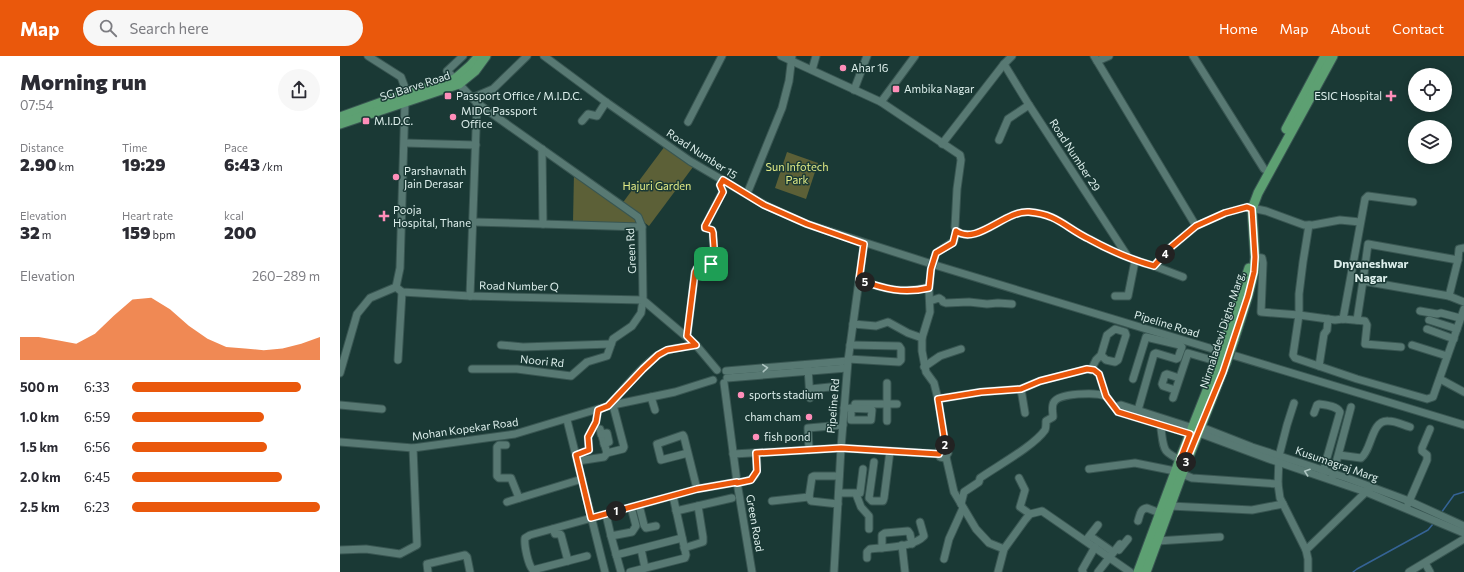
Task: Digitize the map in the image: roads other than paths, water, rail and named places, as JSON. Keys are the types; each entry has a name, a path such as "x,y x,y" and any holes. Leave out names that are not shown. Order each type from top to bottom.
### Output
{"main road":[{"name":"SG Barve Road","path":"457,82 479,56"},
{"name":"SG Barve Road","path":"340,117 457,82 475,71 486,56"},
{"name":"Nirmaladevi Dighe Marg,","path":"1138,572 1164,514 1178,472 1196,431 1238,315 1249,269 1250,208 1252,192 1325,56"},
{"name":"Nirmaladevi Dighe Marg,","path":"1238,315 1248,296 1254,272 1255,257 1250,208 1333,56"},
{"name":"SG Barve Road","path":"340,124 406,97"},
{"name":"Nirmaladevi Dighe Marg,","path":"1146,572 1158,541 1164,514 1170,506 1178,472"}],"street":[{"path":"368,56 401,77 406,97 398,360"},
{"path":"457,82 447,71 463,56"},
{"path":"470,296 476,145 475,100 493,89 527,56"},
{"name":"Road Number 15","path":"544,56 690,161 764,205 807,224 864,244"},
{"path":"688,122 722,56"},
{"path":"781,56 792,58 812,70 881,102 958,154 960,158 955,214 956,231 953,243 936,253 931,269 929,288 930,312 922,338 922,351 924,366 926,372 934,383 938,399 946,453 954,492 976,529 989,543 1004,549"},
{"path":"812,70 816,56"},
{"path":"854,90 867,56"},
{"path":"881,102 915,56"},
{"path":"942,144 1004,64 1012,56"},
{"path":"1109,56 1096,59 1196,226"},
{"path":"1193,56 1264,169"},
{"path":"749,189 782,108 792,58"},
{"name":"Road Number 29","path":"1004,64 1128,257"},
{"name":"Green Rd","path":"457,82 475,100 638,217 642,227 644,300"},
{"path":"582,121 588,114 597,116 606,102"},
{"path":"999,140 1008,119 1029,105"},
{"path":"405,143 476,145"},
{"path":"542,149 543,224"},
{"path":"687,336 695,272 697,268 706,268 709,266 714,254 713,233 712,230 705,228 705,226 723,192 720,185 723,180"},
{"path":"1343,319 1365,199 1368,196 1413,202"},
{"path":"1154,266 1171,247 1196,226 1225,213 1250,208 1266,211 1309,225 1340,220 1360,222"},
{"path":"956,231 961,235 972,234 984,230 1007,216 1015,213 1026,211 1040,213 1049,215 1064,222 1088,239 1135,261 1154,266 1183,277"},
{"path":"473,222 642,227"},
{"path":"1309,225 1299,294 1299,315 1293,355 1295,358 1357,379 1430,399 1433,397 1440,379 1464,309"},
{"path":"1357,242 1458,260"},
{"name":"Pipeline Rd","path":"834,572 841,448 846,406 848,363 864,244"},
{"name":"Pipeline Road","path":"864,244 1464,425"},
{"path":"1357,320 1368,244"},
{"path":"1449,296 1458,260 1459,249 1464,248"},
{"path":"1255,257 1262,258 1263,263 1260,312 1335,320 1343,319 1365,321 1367,324 1365,344 1401,347"},
{"path":"1115,296 1128,296 1135,261"},
{"path":"859,280 882,287 905,291 929,288"},
{"path":"1363,281 1449,296 1464,302"},
{"path":"882,287 890,287 892,283"},
{"path":"340,374 342,362 357,314 370,298 399,289"},
{"name":"Road Number Q","path":"399,289 470,296 644,300"},
{"path":"930,301 939,298 946,303 969,302 1012,304"},
{"path":"644,300 687,336 717,370 721,369 726,378"},
{"name":"Noori Rd","path":"472,369 517,369 571,376 587,362 607,356 613,338 632,326 641,313 644,300"},
{"path":"1420,311 1437,314 1441,313 1460,318"},
{"path":"1319,366 1328,319"},
{"path":"1429,320 1457,328"},
{"path":"854,324 876,326 888,322 908,333 922,338"},
{"path":"1091,370 1096,360 1101,355 1107,335 1115,329 1124,332 1126,335 1118,360 1115,362 1106,360 1101,355"},
{"path":"1428,329 1454,339"},
{"path":"1133,379 1146,337 1180,345 1182,347 1178,358 1176,359 1156,353 1154,354 1141,411"},
{"path":"501,345 523,347 611,344"},
{"path":"613,405 643,369 658,355 667,350 696,345"},
{"path":"717,370 713,373 713,380 717,384 726,378 848,363 899,362 901,360 901,349 899,346 850,345"},
{"path":"1412,345 1447,356"},
{"path":"924,366 940,356 960,349"},
{"path":"1172,398 1188,353 1219,364"},
{"path":"1205,363 1210,362 1219,364"},
{"path":"808,368 810,398"},
{"path":"938,399 981,392 1021,389 1040,381 1091,370 1094,370 1099,374 1106,396 1082,393 1067,396 1055,400 1052,403 1053,417 1046,421 1046,429 1030,444 980,478 979,482 964,492 962,506 949,539 944,559"},
{"path":"1175,390 1163,386 1163,380 1167,374 1179,378"},
{"name":"Green Road","path":"726,378 737,482 752,572"},
{"path":"1440,379 1464,392"},
{"path":"613,405 675,392 713,380"},
{"path":"887,383 887,421"},
{"path":"810,389 830,387"},
{"path":"1021,389 1025,413"},
{"name":"Kusumagraj Marg","path":"1106,396 1118,412 1141,411 1196,431 1252,447 1279,459 1323,473 1464,526"},
{"path":"651,397 655,410"},
{"path":"1294,403 1287,424 1279,459 1278,484 1280,498 1306,550 1308,572"},
{"path":"846,406 897,404"},
{"path":"1314,413 1317,405 1319,404 1339,409 1340,412 1323,473"},
{"path":"340,405 382,409"},
{"path":"613,405 621,420"},
{"path":"607,452 623,449 624,447 613,405"},
{"name":"Mohan Kopekar Road","path":"340,442 413,448 515,434 567,420 613,405"},
{"path":"1332,477 1351,407"},
{"path":"577,458 589,450 588,437 596,422 598,410"},
{"path":"567,420 591,518 593,554 605,572"},
{"path":"1339,455 1361,458 1365,455 1374,430 1385,421 1410,427"},
{"path":"809,450 808,428 843,425"},
{"path":"1161,429 1163,448 1171,456 1183,461"},
{"path":"1408,504 1427,460 1422,448 1430,429"},
{"path":"577,458 588,457 594,460 604,458 607,452 601,431"},
{"path":"688,453 662,460 656,444 683,435 684,437 688,453 697,489"},
{"path":"506,445 499,445 497,447 497,476 499,478 511,478 519,498"},
{"path":"340,550 366,549 400,554 417,545 413,448"},
{"path":"734,454 841,448 939,454 941,449 946,453"},
{"path":"874,462 869,498 872,501 881,502 884,498 890,451"},
{"path":"593,554 533,570 531,569 524,543 525,538 530,535 591,518 697,489 751,480 756,474 758,465 756,453"},
{"path":"1089,469 1135,463 1178,472 1192,478 1278,484"},
{"path":"839,493 856,494 861,492 863,469"},
{"path":"838,504 811,501 809,497 812,477 840,476"},
{"path":"1019,478 1025,490 1020,507 1030,514"},
{"path":"507,502 582,479"},
{"path":"1306,550 1368,490"},
{"path":"856,494 861,507 869,516 869,529"},
{"path":"630,572 684,559 686,555 673,496"},
{"path":"772,501 809,497"},
{"path":"676,511 732,498"},
{"path":"1170,506 1252,510 1283,504"},
{"name":"Kusumagraj Marg","path":"1408,504 1442,524 1464,533"},
{"path":"635,506 646,528 656,526"},
{"path":"611,536 632,532 635,530 635,506"},
{"path":"684,548 703,542 704,537 698,506"},
{"path":"1138,520 1143,509 1147,508 1164,514"},
{"path":"998,572 1004,549 1030,514 1042,511 1088,538 1130,572"},
{"path":"606,519 621,572"},
{"path":"867,558 868,550 912,544 920,540 924,536 920,522"},
{"path":"1088,538 1098,526"},
{"path":"553,529 555,534 561,535 568,561"},
{"path":"882,548 882,535 885,533 908,531 912,544"},
{"path":"1158,541 1220,537"},
{"path":"616,555 682,538"},
{"path":"1088,538 1095,547 1110,556"},
{"path":"1096,571 1102,566 1101,563 1128,539"},
{"path":"1409,572 1464,539"},
{"path":"1110,556 1120,544"},
{"path":"902,545 905,572"},
{"path":"1083,572 1082,570 1095,547"},
{"path":"641,549 645,568"},
{"path":"428,572 427,564 465,555 467,557 469,572"},
{"path":"1425,563 1430,572"}],"waterway":[{"path":"1441,513 1454,495 1464,492"},
{"path":"1353,572 1428,530 1433,524"}],"place":[{"name":"Ahar 16","path":"843,68"},
{"name":"Ambika Nagar","path":"896,89"},
{"name":"Passport Office / M.I.D.C.","path":"448,96"},
{"name":"ESIC Hospital","path":"1391,96"},
{"name":"MIDC Passport Office","path":"453,117"},
{"name":"M.I.D.C.","path":"366,121"},
{"name":"Parshavnath Jain Derasar","path":"396,177"},
{"name":"Pooja Hospital, Thane","path":"384,216"},
{"name":"sports stadium","path":"741,395"},
{"name":"cham cham","path":"809,417"},
{"name":"fish pond","path":"756,437"}],"district":[{"name":"Dnyaneshwar Nagar","path":"1371,271"}],"park label":[{"name":"Sun Infotech Park","path":"797,173"},
{"name":"Hajuri Garden","path":"657,186"}]}
